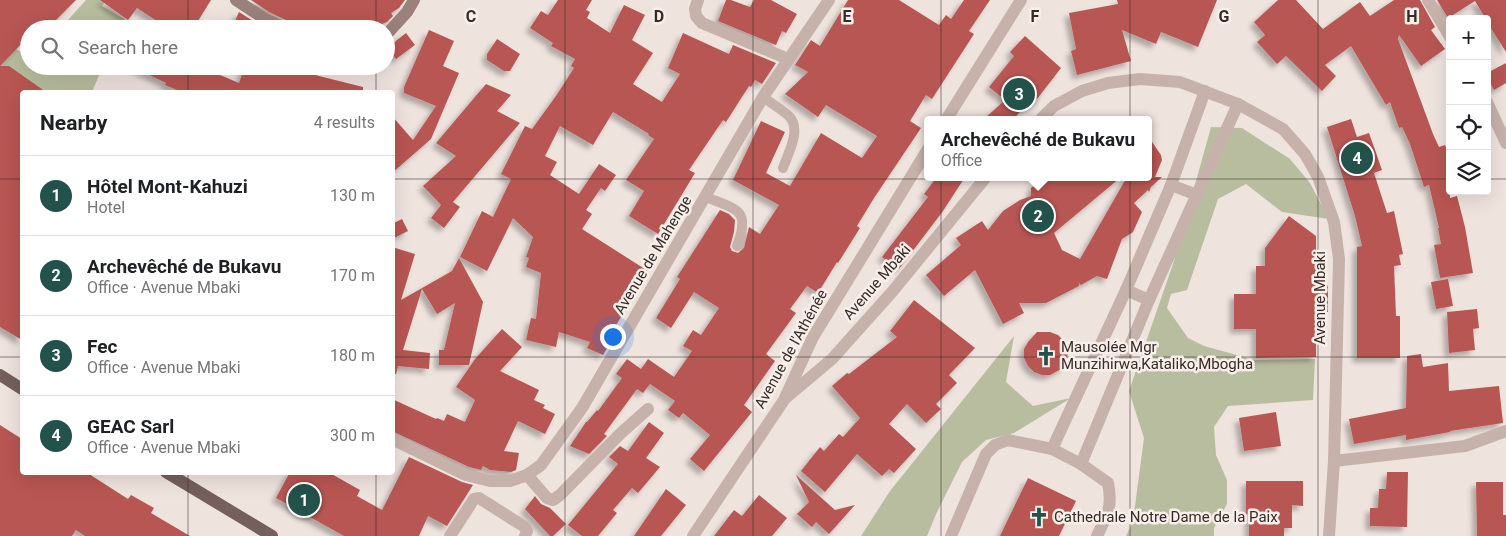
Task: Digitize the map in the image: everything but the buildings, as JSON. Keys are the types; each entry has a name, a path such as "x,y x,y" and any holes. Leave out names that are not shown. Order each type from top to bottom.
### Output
{"main road":[{"path":"0,376 20,388"},
{"path":"171,475 272,536"}],"street":[{"path":"236,0 267,20"},
{"path":"395,25 407,12 414,0"},
{"path":"698,0 695,9 696,16 702,23 788,59"},
{"name":"Avenue de Mahenge","path":"395,440 466,475 490,481 510,481 527,475 541,465 582,408 763,97 829,0"},
{"path":"948,116 1021,0"},
{"path":"1428,0 1446,30"},
{"name":"Avenue Mbaki","path":"1044,116 1054,106 1082,91 1108,83 1140,79 1180,82 1238,104 1283,129 1305,154 1318,178 1334,222 1339,259 1334,461 1329,536"},
{"path":"1052,449 1126,290 1172,185 1206,91"},
{"path":"1081,464 1149,300 1238,104"},
{"path":"1488,105 1506,143"},
{"name":"Avenue de l'Athénée","path":"694,536 784,400 813,337 924,156"},
{"name":"Avenue Mbaki","path":"784,400 832,359 892,292 983,181"},
{"path":"1172,185 1197,195"},
{"path":"1126,290 1149,300"},
{"path":"527,475 547,498 553,500 648,409"},
{"path":"1334,461 1465,446 1506,431"},
{"path":"951,536 986,454 995,445 1008,440 1052,449 1081,464 1108,483 1111,498 1110,510 1097,536"},
{"path":"450,536 474,499 479,498 525,526 527,530 525,536"}],"lane":[{"path":"763,97 790,117 793,124 795,132 783,168"},
{"path":"706,197 738,211 743,219 744,229 737,246"}],"green space":[{"path":"86,0 106,0 102,6 126,20 68,20"},
{"path":"13,47 20,51 20,75 99,75 93,90 20,90 20,122 0,108 0,64"},
{"path":"1211,127 1242,128 1290,159 1310,183 1329,219 1282,212 1246,184 1218,199 1187,290 1171,294 1167,308 1188,338 1204,346 1255,360 1315,359 1313,400 1228,406 1214,427 1216,455 1227,480 1227,504 1214,528 1214,536 1126,536 1133,521 1144,438 1129,391 1173,264"},
{"path":"1014,336 1006,382 1033,406 1071,398 1014,433 986,440 962,462 927,536 861,536 890,491"}],"place":[{"name":"Fec","path":"1019,94"},
{"name":"GEAC Sarl","path":"1357,158"},
{"name":"Archevêché de Bukavu","path":"1038,216"},
{"name":"Mausolée Mgr Munzihirwa,Kataliko,Mbogha","path":"1046,356"},
{"name":"Hôtel Mont-Kahuzi","path":"304,500"},
{"name":"Cathedrale Notre Dame de la Paix","path":"1039,517"}]}
